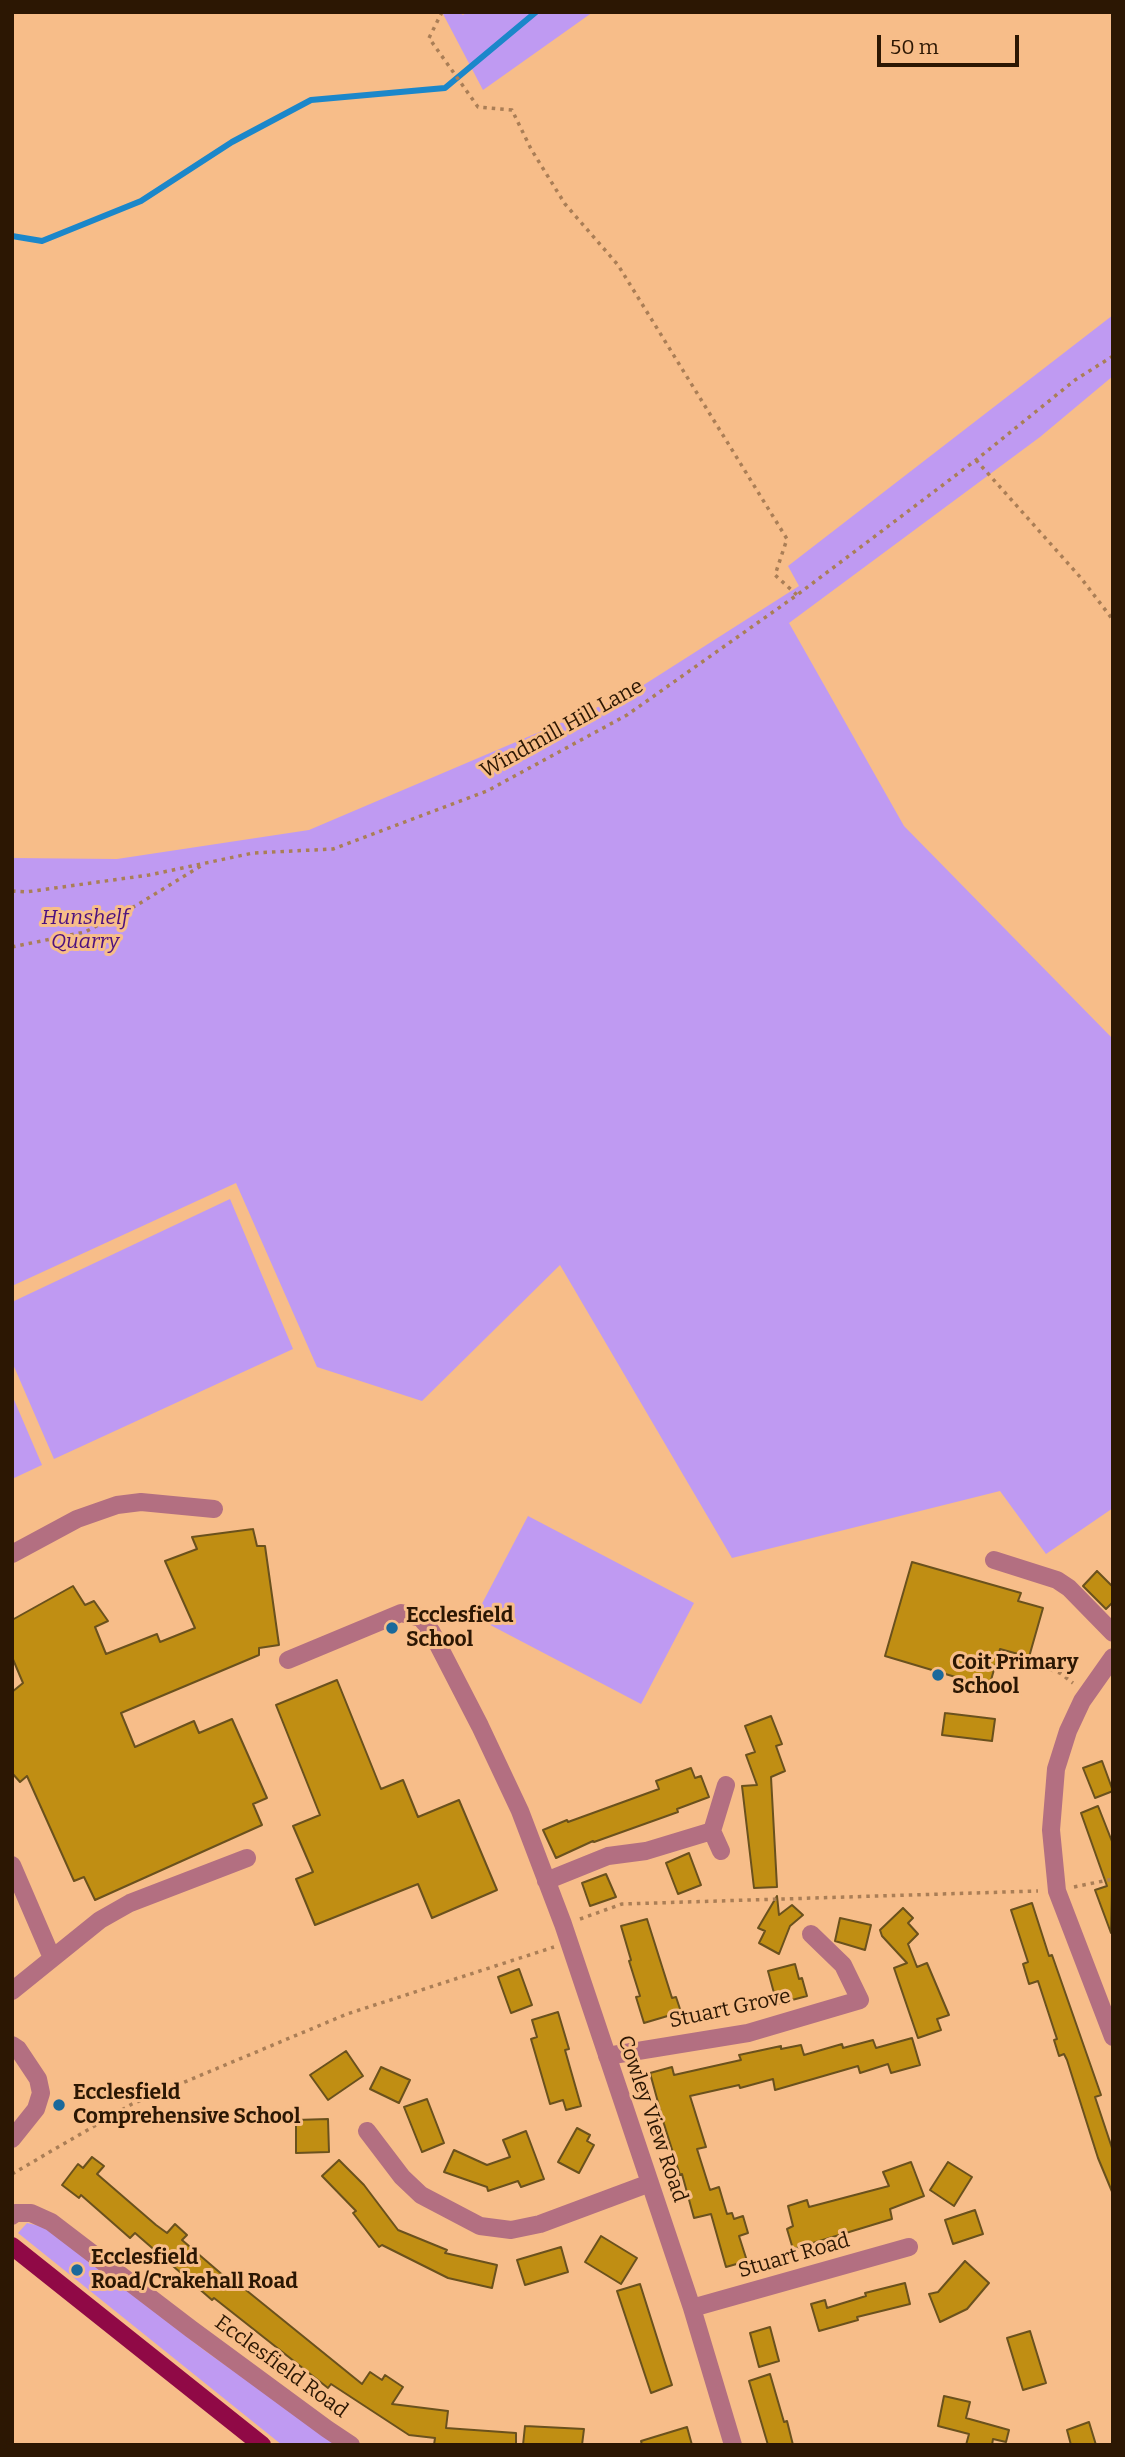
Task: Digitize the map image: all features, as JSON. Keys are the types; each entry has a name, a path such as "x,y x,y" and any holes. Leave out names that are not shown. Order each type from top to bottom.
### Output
{"main road":[{"path":"12,2246 262,2445"}],"street":[{"path":"12,1554 77,1519 117,1505 141,1502 214,1509"},
{"path":"995,1560 1057,1580 1069,1588 1113,1633"},
{"name":"Cowley View Road","path":"288,1660 401,1614 421,1618 431,1631 520,1811 563,1924 692,2308 733,2445"},
{"path":"1113,1657 1087,1693 1068,1731 1056,1769 1051,1830 1057,1891 1106,1998 1113,2037"},
{"path":"721,1850 712,1831 726,1785"},
{"path":"546,1881 608,1856 646,1851 712,1831"},
{"path":"12,1992 100,1920 130,1903 247,1858"},
{"path":"12,1864 52,1958"},
{"name":"Stuart Grove","path":"607,2056 748,2033 860,2000 843,1965 811,1934"},
{"path":"12,2045 18,2049 38,2078 41,2093 36,2109 12,2139"},
{"path":"367,2131 402,2177 421,2196 480,2227 511,2230 540,2224 650,2183"},
{"name":"Ecclesfield Road","path":"12,2216 15,2213 31,2213 51,2222 191,2329 351,2445"},
{"name":"Stuart Road","path":"692,2308 909,2248"}],"path":[{"path":"442,12 429,38 478,107 512,110 531,149 565,205 618,265 787,539 775,575 797,595"},
{"name":"Windmill Hill Lane","path":"12,891 26,892 149,875 253,853 333,849 487,791 626,715 797,595 976,460 1074,380 1113,356"},
{"path":"976,460 1081,578 1113,620"},
{"path":"12,947 85,932 207,863"},
{"path":"1018,1658 1060,1673 1087,1693"},
{"path":"563,1924 622,1904 1057,1891 1113,1879"},
{"path":"12,2174 132,2104 334,2019 568,1942"}],"green space":[{"path":"442,12 458,12 463,15 467,12 593,12 483,90"},
{"name":"Hunshelf Quarry","path":"1113,315 1113,376 1040,437 789,623 904,826 1113,1039 1113,1508 1046,1554 1000,1491 732,1558 560,1265 422,1401 317,1367 236,1183 12,1286 12,858 117,859 309,830 631,693 799,586 788,566"},
{"path":"230,1199 293,1349 54,1459 12,1362 12,1302"},
{"path":"12,1395 42,1465 12,1479"},
{"path":"528,1516 694,1603 641,1704 475,1617"},
{"path":"27,2223 44,2227 204,2350 338,2445 282,2445 18,2233"}],"building":[{"path":"253,1529 257,1546 265,1546 279,1645 259,1648 259,1655 121,1713 135,1747 194,1721 199,1733 232,1719 267,1798 253,1804 262,1825 95,1900 84,1877 74,1881 27,1776 20,1782 12,1773 12,1692 23,1683 12,1657 12,1620 73,1586 85,1605 94,1601 108,1621 95,1627 106,1654 157,1634 160,1642 195,1628 165,1561 197,1549 192,1537"},
{"path":"912,1562 1021,1593 1018,1601 1043,1608 1029,1657 1000,1649 989,1687 885,1656"},
{"path":"1097,1571 1113,1587 1113,1602 1106,1609 1083,1586"},
{"path":"337,1680 381,1789 403,1780 418,1817 459,1800 497,1890 432,1918 418,1884 315,1925 296,1879 313,1872 293,1826 320,1815 276,1705"},
{"path":"945,1713 995,1719 992,1741 942,1735"},
{"path":"771,1716 782,1744 776,1746 785,1771 771,1777 777,1887 754,1888 742,1786 757,1785 746,1755 755,1752 745,1726"},
{"path":"1102,1761 1113,1791 1095,1798 1083,1768"},
{"path":"691,1768 695,1778 701,1776 709,1797 677,1809 678,1812 593,1841 556,1858 543,1830 659,1789 656,1781"},
{"path":"1098,1806 1113,1844 1111,1933 1095,1890 1107,1886 1081,1813"},
{"path":"689,1853 701,1885 678,1894 666,1863"},
{"path":"606,1874 616,1897 590,1906 582,1883"},
{"path":"777,1896 779,1915 792,1905 803,1915 790,1926 779,1954 759,1943 765,1931 758,1928"},
{"path":"1032,1903 1101,2095 1095,2097 1113,2151 1113,2194 1098,2158 1067,2060 1064,2054 1059,2056 1054,2040 1057,2039 1038,1981 1029,1984 1023,1964 1028,1962 1011,1910"},
{"path":"903,1908 913,1918 908,1923 918,1934 908,1944 917,1967 927,1963 949,2015 937,2019 941,2030 918,2038 894,1968 907,1963 882,1936 880,1930"},
{"path":"840,1918 871,1925 865,1950 835,1941"},
{"path":"647,1919 672,1998 676,1997 681,2012 644,2023 636,1997 640,1996 621,1926"},
{"path":"795,1964 807,1996 777,2004 768,1971"},
{"path":"519,1969 532,2005 511,2013 498,1977"},
{"path":"558,2012 569,2049 565,2050 581,2106 566,2110 563,2100 550,2104 531,2039 537,2037 532,2020"},
{"path":"912,2038 920,2065 891,2073 888,2064 860,2073 858,2066 775,2090 773,2079 740,2088 739,2085 690,2096 706,2147 697,2149 710,2190 719,2187 727,2214 732,2213 734,2219 743,2216 748,2233 739,2236 747,2261 726,2267 711,2214 694,2218 650,2073 672,2067 674,2075 741,2060 739,2055 781,2046 781,2049 801,2045 804,2055 842,2044 843,2048 873,2040 876,2048"},
{"path":"346,2051 363,2076 328,2100 310,2075"},
{"path":"381,2067 410,2080 399,2103 370,2089"},
{"path":"427,2099 444,2143 422,2152 404,2107"},
{"path":"328,2119 329,2152 296,2153 296,2120"},
{"path":"577,2128 590,2135 587,2141 594,2145 579,2173 558,2162"},
{"path":"526,2131 544,2179 521,2187 518,2181 488,2191 487,2187 444,2172 454,2150 487,2165 510,2157 503,2140"},
{"path":"92,2157 104,2166 97,2174 156,2225 167,2233 175,2224 187,2235 182,2240 239,2289 241,2286 362,2384 370,2372 382,2380 385,2375 403,2387 392,2404 448,2411 446,2428 516,2433 516,2445 434,2445 435,2438 409,2435 331,2384 328,2388 214,2298 212,2300 135,2233 130,2238 81,2195 79,2198 62,2185 78,2164 83,2168"},
{"path":"339,2160 364,2185 398,2230 447,2250 445,2253 497,2265 492,2288 448,2278 382,2245 379,2247 353,2213 356,2211 322,2176"},
{"path":"911,2162 924,2196 890,2209 892,2219 793,2249 787,2229 793,2226 788,2206 807,2200 809,2207 889,2186 883,2172"},
{"path":"948,2162 972,2177 954,2206 930,2190"},
{"path":"975,2210 983,2234 953,2244 945,2220"},
{"path":"601,2236 637,2258 621,2284 585,2262"},
{"path":"561,2247 568,2272 525,2285 517,2260"},
{"path":"965,2261 989,2283 967,2309 940,2322 929,2294 938,2292"},
{"path":"905,2283 910,2304 857,2317 858,2320 819,2331 811,2304 825,2300 827,2308 866,2296 865,2293"},
{"path":"640,2284 672,2385 651,2393 617,2291"},
{"path":"770,2327 779,2361 759,2367 750,2333"},
{"path":"1030,2331 1046,2383 1023,2390 1007,2338"},
{"path":"770,2374 793,2445 768,2445 749,2381"},
{"path":"944,2396 970,2402 966,2418 1009,2430 1006,2442 993,2439 992,2445 966,2445 969,2434 938,2426"},
{"path":"1089,2422 1096,2445 1071,2445 1067,2430"},
{"path":"525,2426 584,2429 582,2445 523,2445"},
{"path":"687,2427 692,2445 642,2445 641,2441"}],"waterway":[{"path":"12,236 42,241 141,201 232,142 311,100 445,88 536,12"}],"place":[{"name":"Ecclesfield School","path":"392,1628"},
{"name":"Coit Primary School","path":"938,1675"},
{"name":"Ecclesfield Comprehensive School","path":"59,2105"},
{"name":"Ecclesfield Road/Crakehall Road","path":"77,2270"}]}
